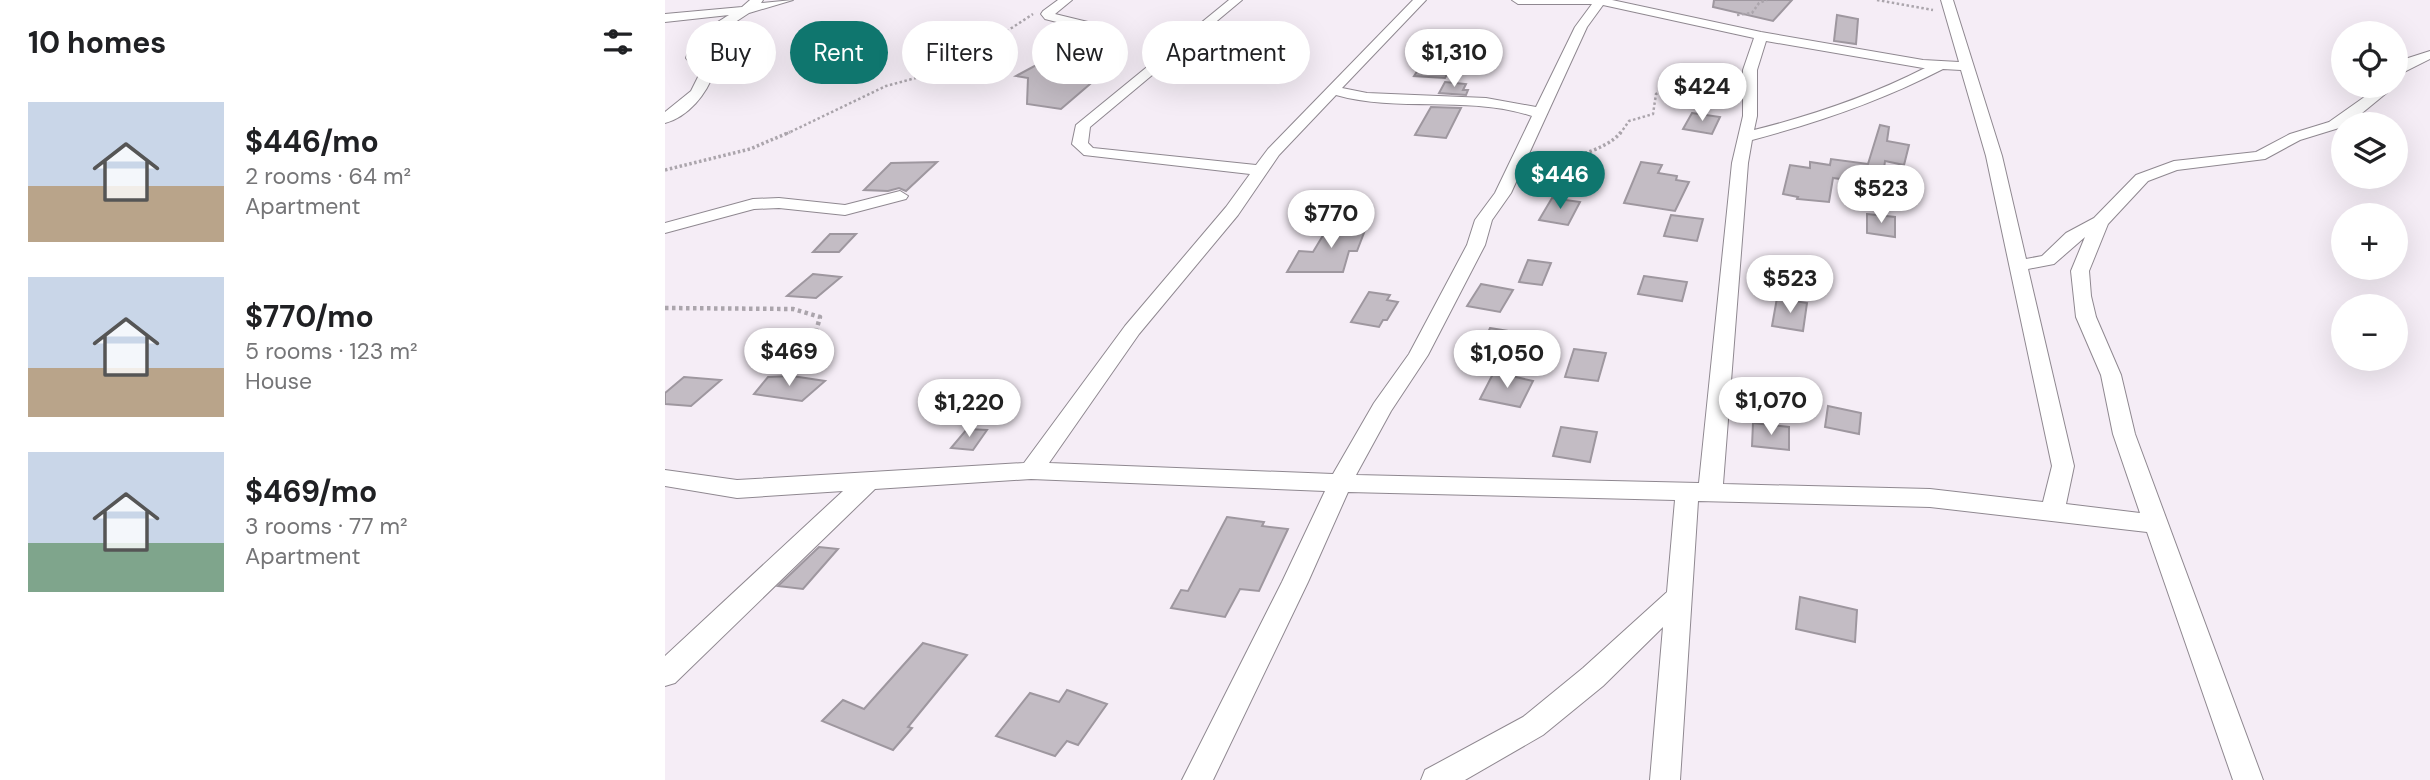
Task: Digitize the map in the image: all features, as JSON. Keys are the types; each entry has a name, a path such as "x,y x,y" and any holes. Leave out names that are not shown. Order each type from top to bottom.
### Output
{"street":[{"path":"665,18 787,0"},
{"path":"1066,0 1047,13 1049,16 1068,21"},
{"path":"1236,0 1083,125 1080,144 1089,152 1261,170"},
{"path":"1031,471 1132,330 1231,211 1273,152 1420,0"},
{"path":"1518,0 1600,0 1761,36 1938,66 1966,66"},
{"path":"1197,780 1295,582 1340,483 1382,408 1418,355 1476,245 1484,220 1512,175 1581,27 1600,0"},
{"path":"665,119 695,97 705,82 707,72 693,58 693,52 703,38 752,5"},
{"path":"1949,6 1994,156 2063,466 2052,512"},
{"path":"1665,780 1677,598 1698,493 1730,296 1740,163 1750,116 1749,71 1761,36"},
{"path":"2408,63 2430,55"},
{"path":"1746,137 1807,121 1886,93 1938,66"},
{"path":"1334,90 1346,94 1412,101 1517,106 1542,114"},
{"path":"2019,266 2048,260 2072,237 2100,222 2142,178 2174,166 2260,156 2295,137 2334,125 2371,98"},
{"path":"665,228 753,204 779,203 845,210 900,196"},
{"path":"2100,222 2080,271 2086,317 2111,375 2124,435 2248,780"},
{"path":"665,478 737,489 1031,471 1340,483 1930,498 2156,524"},
{"path":"665,674 869,481"},
{"path":"1436,780 1533,726 1593,677 1677,598"}],"path":[{"path":"1717,25 1736,16 1752,13 1759,3 1767,0"},
{"path":"1877,0 1949,6"},
{"path":"665,170 750,149 820,119 886,86 949,69 1029,16 1050,9"},
{"path":"1512,175 1546,166 1615,140 1629,121 1653,114 1656,94 1693,77 1749,71"},
{"path":"665,308 793,309 820,317 815,335 796,368"}],"building":[{"path":"1714,0 1792,0 1773,21 1713,7"},
{"path":"1837,15 1858,19 1856,44 1834,41"},
{"path":"1441,34 1469,36 1445,78 1414,76"},
{"path":"1032,67 1032,84 1090,84 1061,109 1027,104 1028,78 1018,75"},
{"path":"1445,82 1466,84 1463,90 1468,90 1466,95 1439,93"},
{"path":"1431,107 1461,108 1446,138 1415,135"},
{"path":"1692,113 1720,117 1712,134 1683,129"},
{"path":"1880,125 1889,127 1887,141 1909,145 1904,165 1885,161 1882,185 1833,178 1829,202 1797,199 1798,197 1783,194 1790,165 1810,168 1810,162 1830,165 1831,159 1868,164"},
{"path":"937,162 906,191 899,188 888,191 864,190 891,163"},
{"path":"1641,162 1662,165 1658,173 1677,176 1676,180 1689,182 1675,211 1624,203"},
{"path":"1536,173 1552,176 1545,193 1525,190"},
{"path":"1552,198 1580,202 1568,225 1539,220"},
{"path":"1867,214 1895,217 1895,237 1867,233"},
{"path":"1671,215 1703,219 1697,241 1664,236"},
{"path":"1331,222 1367,225 1357,251 1349,251 1343,272 1287,272 1299,251 1313,252"},
{"path":"830,234 856,234 839,252 813,252"},
{"path":"1528,260 1551,263 1542,285 1519,282"},
{"path":"813,274 841,277 816,298 787,296"},
{"path":"1644,276 1687,282 1682,301 1638,294"},
{"path":"1481,284 1513,290 1500,312 1467,306"},
{"path":"1369,292 1390,295 1387,300 1398,302 1387,320 1383,320 1379,327 1351,322"},
{"path":"1777,298 1807,303 1803,331 1772,326"},
{"path":"1490,328 1515,332 1507,353 1480,350"},
{"path":"1574,349 1606,353 1598,381 1565,377"},
{"path":"1494,372 1533,381 1520,407 1480,399"},
{"path":"792,376 825,381 802,401 754,394 768,377"},
{"path":"684,377 721,380 691,406 665,404 665,393"},
{"path":"1828,406 1861,413 1859,434 1825,427"},
{"path":"1753,423 1789,427 1789,450 1752,446"},
{"path":"1561,427 1597,432 1590,462 1553,456"},
{"path":"967,429 987,430 973,450 951,448"},
{"path":"1227,517 1264,522 1262,526 1288,529 1259,591 1240,589 1225,617 1171,608 1181,590 1188,591"},
{"path":"819,547 838,549 803,589 778,586"},
{"path":"1800,597 1857,610 1855,642 1796,629"},
{"path":"923,643 967,655 908,727 912,728 893,750 822,721 843,700 864,709"},
{"path":"1067,690 1107,704 1078,745 1067,741 1055,756 996,736 1030,693 1059,702"}]}
